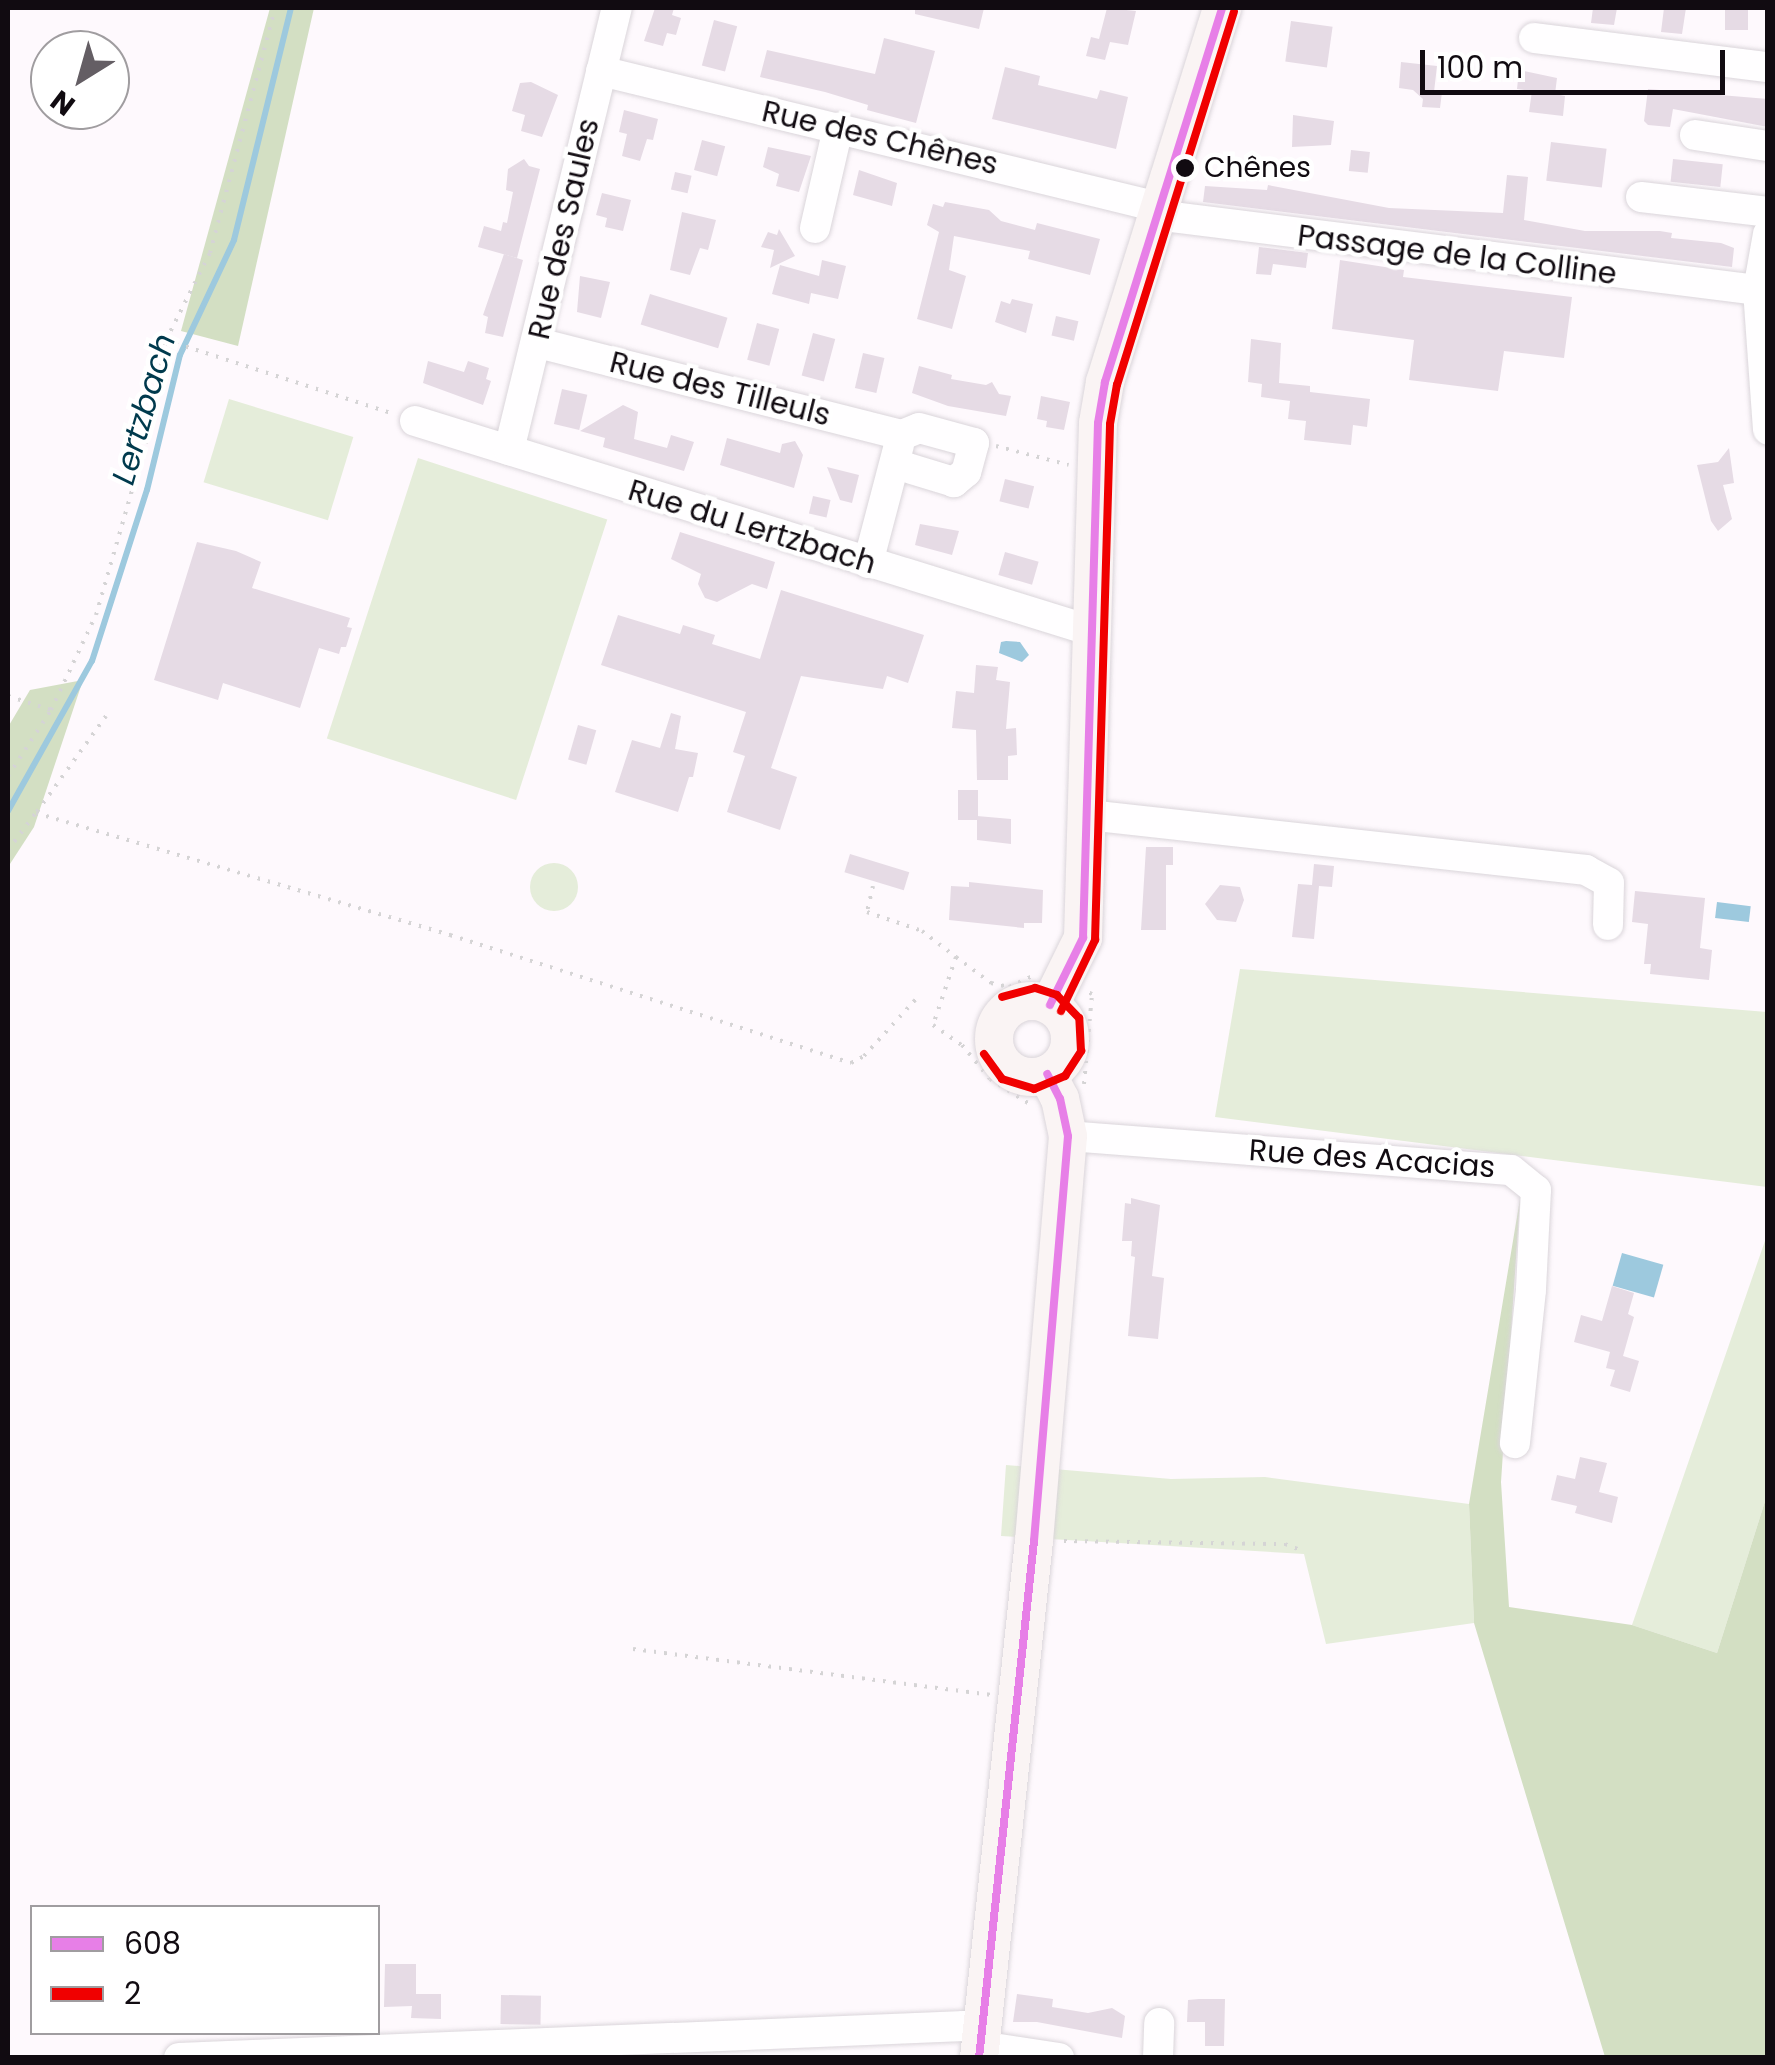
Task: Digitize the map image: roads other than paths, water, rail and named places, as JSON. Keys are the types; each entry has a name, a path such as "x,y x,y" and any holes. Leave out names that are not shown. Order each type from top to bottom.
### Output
{"main road":[{"path":"1048,1095 1065,1058 1070,1034 1060,1012 1083,938 1093,472 1106,382 1222,8"},
{"path":"980,2044 1034,1541 1068,1136 1048,1095 1034,1077 1008,1069 994,1047 995,1026 1006,1010 1068,993"}],"street":[{"name":"Rue des Saules","path":"509,450 617,8"},
{"path":"1534,38 1768,67"},
{"name":"Rue des Chênes","path":"601,71 1157,211"},
{"path":"815,228 838,128"},
{"path":"1696,135 1768,146"},
{"path":"1641,197 1768,212"},
{"name":"Passage de la Colline","path":"1157,211 1758,290"},
{"path":"1768,234 1758,290 1768,430"},
{"name":"Rue des Tilleuls","path":"538,343 898,450 954,482 966,472 974,443 919,428 898,450"},
{"name":"Rue du Lertzbach","path":"416,421 1089,630"},
{"path":"868,563 898,450"},
{"path":"1088,815 1586,870 1609,883 1608,925"},
{"name":"Rue des Acacias","path":"1068,1136 1511,1170 1536,1190 1515,1443"},
{"path":"1158,2058 1159,2023"},
{"path":"179,2058 964,2026 980,2044 1058,2058"}],"water":[{"path":"1001,642 1020,642 1029,655 1022,662 999,653"},
{"path":"1717,902 1751,906 1749,922 1715,918"},
{"path":"1622,1253 1663,1265 1654,1298 1613,1286"}],"waterway":[{"name":"Lertzbach","path":"8,811 92,661 147,490 180,355 234,240 291,8"}],"place":[{"name":"Chênes","path":"1185,168"}]}
